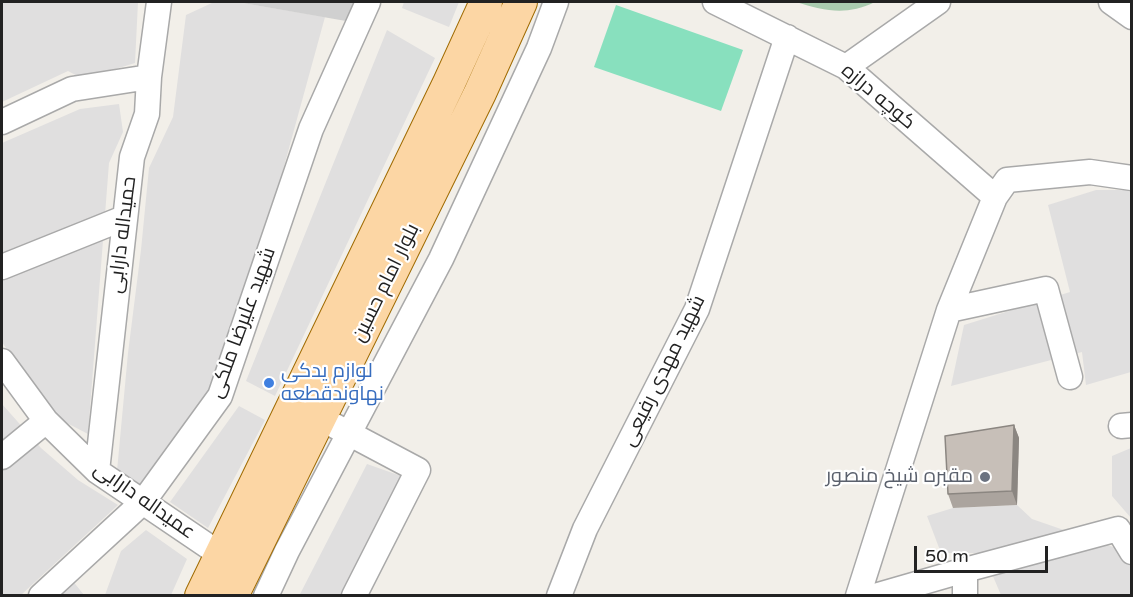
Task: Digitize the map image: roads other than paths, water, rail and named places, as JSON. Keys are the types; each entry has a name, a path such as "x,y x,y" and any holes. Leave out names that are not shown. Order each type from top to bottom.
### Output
{"main road":[{"name":"بلوار امام حسین","path":"201,596 486,2"},
{"name":"بلوار امام حسین","path":"238,593 319,419 480,93 521,2"}],"street":[{"name":"حمیداله دارابی","path":"97,471 132,157 147,114 149,77 159,2"},
{"name":"شهید علیرضا ملکی","path":"41,596 143,502 220,396 310,129 368,2"},
{"path":"266,596 441,259 539,48 556,2"},
{"name":"کوچه درازه","path":"715,2 846,68 995,198"},
{"path":"846,68 938,2"},
{"path":"1111,2 1131,17"},
{"name":"شهید مهدی رفیعی","path":"559,596 585,529 697,309 786,37"},
{"path":"2,122 72,89 149,77"},
{"path":"858,596 949,310 995,198 1006,180 1090,172 1131,178"},
{"path":"2,267 124,218"},
{"path":"949,310 1046,289 1070,377"},
{"name":"عمیداله دارابی","path":"2,362 46,421 97,471 221,555"},
{"path":"319,419 418,470 354,596"},
{"path":"2,457 46,421"},
{"path":"875,596 1118,529 1131,552"},
{"path":"964,570 965,596"}],"place":[{"name":"لوازم یدکی نهاوندقطعه","path":"269,383"},
{"name":"مقبره شیخ منصور","path":"985,477"}]}
